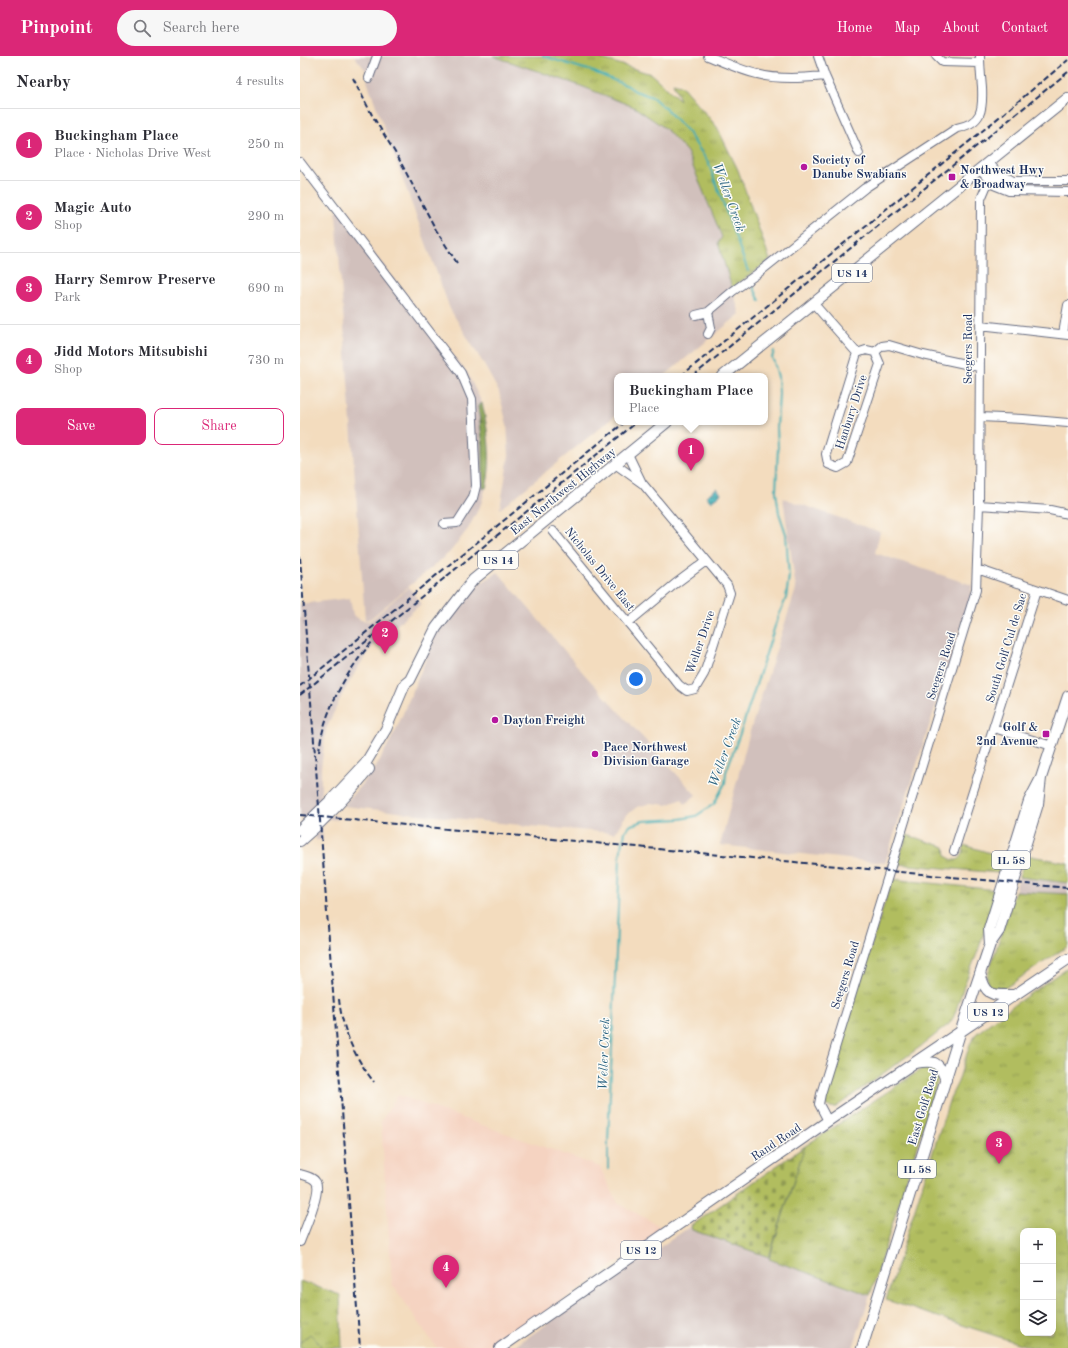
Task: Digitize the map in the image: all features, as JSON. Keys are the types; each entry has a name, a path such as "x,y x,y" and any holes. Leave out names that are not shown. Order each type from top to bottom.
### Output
{"main road":[{"name":"US 14","path":"727,373 1068,98"},
{"name":"East Northwest Highway","path":"300,830 365,764 386,729 405,684 410,680 436,628 473,580 663,425"},
{"name":"East Northwest Highway","path":"300,841 341,802 371,767 392,732 411,688 410,680"},
{"name":"East Golf Road","path":"862,1348 961,1030 990,944 999,931 1038,804 1041,778 1068,696"},
{"name":"Rand Road","path":"500,1348 828,1121 1014,994 1068,959"},
{"path":"980,973 982,983 989,993 997,995 1014,994"},
{"path":"913,1063 925,1062 936,1064 940,1067 946,1080"}],"street":[{"path":"369,78 377,56"},
{"path":"708,56 756,74 806,78 825,76"},
{"path":"818,56 825,76 859,154"},
{"path":"696,315 708,312 865,188 957,128 974,122 979,116 982,106 980,59 942,62 936,56"},
{"path":"300,162 461,373 472,399 476,486 473,498 458,523 444,524"},
{"path":"989,163 996,171 1013,180"},
{"path":"980,170 994,185 1010,191 1068,192"},
{"path":"980,170 1005,182 1013,180 1068,181"},
{"name":"Seegers Road","path":"828,1121 819,1104 821,1094 971,609 977,583 980,417 981,199 989,180"},
{"path":"981,199 998,187"},
{"path":"814,304 857,353 866,350 875,352 882,346 889,345 923,355 980,367"},
{"path":"980,325 1065,334 1068,305"},
{"path":"708,312 711,328 708,334"},
{"name":"Hanbury Drive","path":"857,353 826,454 828,464 838,468 847,464 880,364 875,352"},
{"path":"980,417 1022,419 1068,424"},
{"path":"628,454 642,484"},
{"path":"615,464 642,484 706,561 675,584 628,623"},
{"path":"979,505 1050,510 1068,514"},
{"name":"Nicholas Drive East","path":"553,530 628,623"},
{"name":"Weller Drive","path":"628,623 679,685 687,691 695,689 704,674 730,593 727,584 706,561"},
{"path":"977,569 1068,600"},
{"name":"South Golf Cul de Sac","path":"954,851 1037,590"},
{"path":"994,728 1052,746"},
{"path":"300,1174 312,1178 318,1185 317,1195 300,1242"}],"shaded area":[{"path":"354,56 493,56 581,86 635,107 665,128 687,152 722,238 718,243 740,314 668,373 614,373 614,416 500,509 509,455 507,425 499,392 450,309 367,81 369,74"},
{"path":"340,209 467,373 482,403 488,434 489,477 481,504 468,529 450,552 370,619 365,620 336,213"},
{"path":"783,498 880,532 875,553 972,585 971,596 885,863 720,845 750,731 796,589"},
{"name":"Dayton Freight","path":"498,572 585,675 696,795 685,804 682,799 667,805 651,803 637,807 625,816 615,833 529,826 343,806 376,767 396,730 438,631 481,583"},
{"path":"409,587 421,604 386,634 369,651 342,695 326,729 321,768 321,809 327,815 338,816 338,820 329,819 322,826 323,840 316,840 314,825 308,818 300,817 300,604 350,598 353,615 361,620 368,621"},
{"path":"1019,877 1068,883 1068,894 1015,891"},
{"path":"398,1095 600,1167 618,1203 665,1229 495,1348 437,1348 392,1284 381,1121"},
{"path":"691,1226 692,1230 870,1295 853,1348 512,1348"}],"green space":[{"path":"493,56 593,56 651,74 680,100 673,83 681,85 717,127 738,170 770,260 732,288 718,243 722,237 687,152 665,128 634,107 581,86"},
{"path":"482,403 489,446 489,467 486,488 483,488 483,445 478,406"},
{"path":"907,835 945,847 946,856 952,860 961,858 964,845 1007,858 1002,871 998,873 897,864"},
{"path":"1026,855 1068,863 1068,883 1019,877"},
{"path":"892,879 997,890 978,951 950,1023 920,1047 836,1107 830,1107 827,1106 825,1102 825,1093"},
{"path":"1015,891 1068,894 1068,946 1005,988 992,991 987,983 987,977"},
{"path":"1068,967 1068,1348 1033,1348 886,1300 950,1098 958,1082 970,1044 976,1034 1011,1007"},
{"path":"928,1066 935,1068 939,1075 870,1295 769,1259 805,1146"},
{"path":"805,1146 769,1257 692,1230 691,1226"},
{"path":"300,1281 340,1295 342,1348 300,1348"},
{"path":"310,1334 321,1345 318,1348 300,1348 300,1343"}],"water":[{"path":"717,488 721,494 711,502 706,496"}],"waterway":[{"name":"Weller Creek","path":"543,56 589,70 628,86 635,91 652,97 668,111 687,131 708,162 748,271"},
{"name":"Weller Creek","path":"753,286 760,301"},
{"name":"Weller Creek","path":"608,1169 620,858 625,831 631,825 643,821 680,819 696,816 714,804 725,783 726,772 775,626 786,598 789,576 786,534 779,513 776,492 779,394 778,377 772,358 774,351"}],"railway":[{"path":"685,373 1068,60"},
{"path":"697,373 1068,72"},
{"path":"353,78 372,115 399,159 436,230 457,263"},
{"path":"300,686 621,425"},
{"path":"300,695 633,425"},
{"path":"300,557 360,1348"},
{"path":"319,752 325,722 338,692 354,665 373,641"},
{"path":"300,815 1068,888"},
{"path":"339,999 343,1022 350,1043 367,1073 374,1082"}],"place":[{"name":"Society of Danube Swabians","path":"804,167"},
{"name":"Northwest Hwy & Broadway","path":"952,177"},
{"name":"Buckingham Place","path":"691,471"},
{"name":"Magic Auto","path":"385,654"},
{"name":"Dayton Freight","path":"495,720"},
{"name":"Golf & 2nd Avenue","path":"1046,734"},
{"name":"Pace Northwest Division Garage","path":"595,754"},
{"name":"Harry Semrow Preserve","path":"999,1164"},
{"name":"Jidd Motors Mitsubishi","path":"446,1288"}]}
